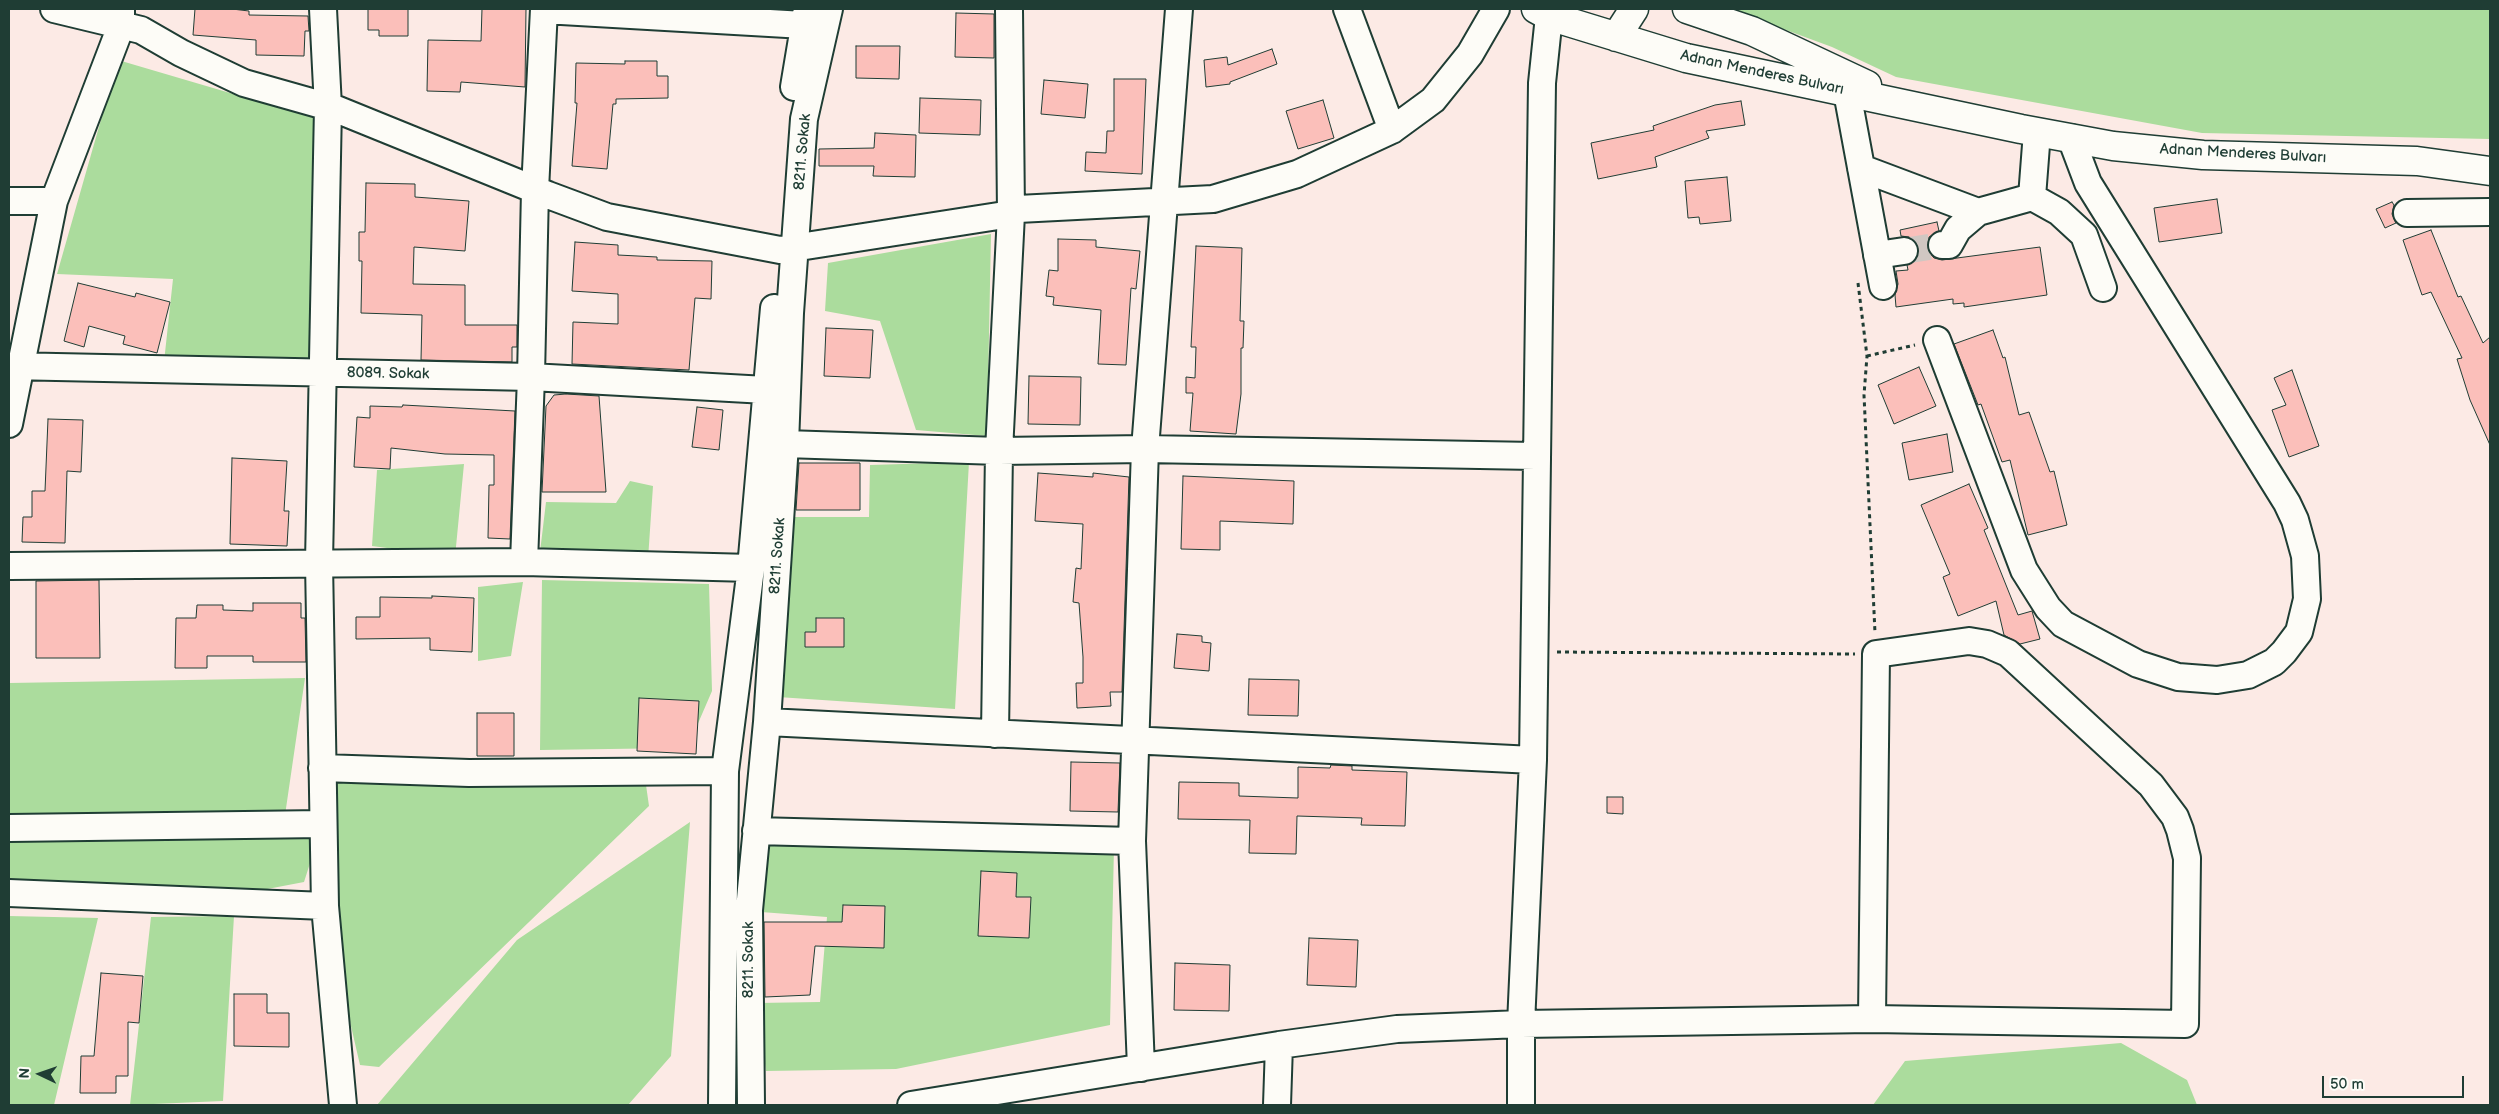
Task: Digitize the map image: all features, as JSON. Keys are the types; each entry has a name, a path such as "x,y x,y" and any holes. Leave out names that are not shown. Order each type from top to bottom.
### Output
{"main road":[{"path":"1616,37 1634,9"},
{"name":"Adnan Menderes Bulvarı","path":"1687,9 1752,31 1909,104"},
{"name":"Adnan Menderes Bulvarı","path":"1545,11 1616,37 1686,58 2037,132 2114,146 2203,155 2417,162 2490,170"}],"street":[{"path":"54,9 121,17 181,53 244,83 328,107 535,190 608,217 788,249 1012,214 1018,209 1213,199 1297,174 1392,130 1433,100 1470,54 1496,9"},
{"path":"323,9 328,107 319,562 323,824 325,906 343,1105"},
{"path":"524,562 531,377 535,190 544,9 805,17 789,121 788,249 766,390 751,568 725,771 722,1105"},
{"name":"8211. Sokak","path":"751,1105 749,910 767,722 785,444 790,313 788,249 804,119 828,9"},
{"path":"995,734 999,452 1012,214 1008,9"},
{"path":"1141,1068 1132,841 1145,449 1179,9"},
{"path":"1347,9 1392,130"},
{"path":"1521,1105 1521,1024 1532,760 1535,456 1545,11"},
{"path":"9,424 15,366 54,201 121,17"},
{"path":"1847,92 1883,286"},
{"path":"2032,197 2037,132"},
{"path":"1938,340 2024,570 2048,608 2063,624 2138,664 2178,677 2217,680 2248,675 2274,662 2284,652 2299,632 2307,599 2305,556 2295,520 2287,503 2088,183 2071,138"},
{"path":"1861,168 1978,212"},
{"path":"1942,246 1949,244 1958,229 1978,212 2032,197 2060,212 2084,235 2103,288"},
{"path":"9,201 54,201"},
{"path":"2407,213 2490,212"},
{"path":"1878,255 1904,251"},
{"name":"8089. Sokak","path":"15,366 531,377 766,390"},
{"path":"785,444 999,452 1145,449 1535,456"},
{"path":"9,566 319,562 524,562 751,568"},
{"path":"912,1105 1279,1045 1397,1029 1521,1024 1872,1019 2185,1024 2187,872 2180,830 2160,795 2008,653 1987,644 1969,641 1876,654 1872,1019"},
{"path":"767,722 1532,760"},
{"path":"322,768 469,773 725,771"},
{"path":"9,828 323,824"},
{"path":"756,831 1132,841"},
{"path":"9,893 325,906"},
{"path":"1277,1105 1279,1045"}],"path":[{"path":"1533,652 1876,654 1864,395 1867,356 1857,280"},
{"path":"1867,356 1938,340"}],"green space":[{"path":"1729,9 2490,9 2490,139 2202,133 1896,77 1832,47"},
{"path":"118,60 315,118 310,364 164,362 173,279 57,274"},
{"path":"991,234 987,436 916,430 880,321 825,311 828,263"},
{"path":"969,462 955,709 778,697 792,517 869,517 870,465"},
{"path":"464,464 455,557 372,546 377,470"},
{"path":"630,481 653,486 648,559 540,552 546,502 616,503"},
{"path":"542,580 709,584 712,691 693,735 678,748 540,750"},
{"path":"523,582 511,656 478,661 478,587"},
{"path":"305,678 284,822 9,817 9,683"},
{"path":"323,775 645,778 649,806 379,1067 360,1065 335,957"},
{"path":"690,822 671,1056 628,1105 377,1105 517,940"},
{"path":"309,837 312,857 304,882 262,890 9,882 9,842"},
{"path":"766,846 1114,847 1110,1025 896,1069 766,1071 757,1003 820,1002 827,917 761,912"},
{"path":"9,916 98,918 54,1105 9,1105"},
{"path":"234,916 223,1101 130,1105 151,917"},
{"path":"2121,1043 2187,1080 2197,1105 1873,1105 1905,1061"}],"building":[{"path":"195,9 232,9 249,11 249,15 308,16 309,31 305,31 304,56 256,55 256,40 193,35"},
{"path":"368,9 408,9 408,36 379,36 379,30 368,30"},
{"path":"482,9 526,9 525,87 461,82 460,92 427,91 428,40 481,41"},
{"path":"956,13 994,14 994,58 955,57"},
{"path":"856,46 900,46 899,79 856,78"},
{"path":"1272,49 1277,64 1230,82 1230,84 1206,87 1204,60 1227,57 1228,65"},
{"path":"625,61 657,61 657,76 668,76 668,98 616,99 616,104 613,104 607,169 572,166 577,103 575,103 576,63 625,64"},
{"path":"1114,79 1146,79 1142,174 1085,171 1086,152 1106,153 1107,131 1114,131"},
{"path":"1044,80 1088,84 1085,118 1041,114"},
{"path":"920,98 981,100 980,135 919,133"},
{"path":"1323,100 1334,138 1298,149 1286,111"},
{"path":"1741,101 1745,125 1706,131 1709,138 1655,157 1657,167 1598,179 1591,143 1654,130 1653,126 1715,105"},
{"path":"875,133 916,135 915,177 873,176 874,166 819,166 819,149 874,148"},
{"path":"1727,177 1731,221 1700,224 1699,217 1688,218 1685,181"},
{"path":"366,183 415,184 415,197 469,201 465,251 414,247 413,284 465,285 465,325 517,325 517,347 512,347 512,362 421,360 422,315 361,313 362,261 359,261 359,232 365,232"},
{"path":"2217,199 2222,233 2159,242 2154,208"},
{"path":"2392,202 2394,205 2392,214 2396,223 2385,228 2376,209"},
{"path":"1937,222 1939,231 1929,237 1927,245 1929,252 1934,258 1942,260 2040,247 2047,295 1964,307 1964,303 1953,304 1953,299 1896,307 1895,295 1898,284 1896,271 1908,270 1907,265 1918,257 1919,249 1915,241 1909,237 1901,236 1900,230"},
{"path":"2431,230 2458,297 2461,296 2483,343 2490,337 2490,445 2470,400 2457,359 2462,358 2431,292 2422,295 2403,240"},
{"path":"1058,239 1096,240 1096,247 1140,251 1136,289 1131,288 1126,365 1098,364 1101,310 1053,305 1054,297 1046,296 1049,270 1058,271"},
{"path":"575,242 618,245 618,255 657,257 657,260 712,261 711,299 695,298 689,370 572,364 573,322 618,324 618,294 572,291"},
{"path":"1196,246 1242,248 1240,321 1244,321 1243,348 1241,348 1241,394 1236,434 1190,431 1193,393 1186,393 1186,377 1195,378 1196,347 1191,347"},
{"path":"78,283 135,297 136,293 170,302 157,353 123,344 125,336 89,326 84,347 64,341"},
{"path":"826,328 873,330 870,378 824,376"},
{"path":"1993,330 2003,358 2005,357 2019,415 2029,412 2050,472 2054,471 2067,525 2028,535 2010,460 2002,462 1981,404 1978,405 1954,344"},
{"path":"1919,367 1936,406 1894,424 1878,385"},
{"path":"2292,370 2319,446 2289,457 2272,410 2286,405 2274,378"},
{"path":"1029,376 1081,377 1080,425 1028,424"},
{"path":"554,395 599,396 606,492 542,492 546,406"},
{"path":"403,405 515,411 510,539 488,538 489,485 494,485 494,455 445,454 391,448 390,469 354,467 357,417 370,418 370,406 402,407"},
{"path":"697,407 723,410 719,450 692,447"},
{"path":"48,419 83,420 81,472 67,471 65,543 22,542 23,517 32,517 32,491 45,491"},
{"path":"1947,434 1953,472 1909,480 1902,443"},
{"path":"232,458 287,461 284,511 289,511 287,546 230,544"},
{"path":"799,463 860,463 860,510 796,510"},
{"path":"1038,473 1093,477 1093,473 1129,477 1122,692 1110,692 1111,706 1077,708 1076,683 1083,683 1083,657 1079,603 1073,602 1076,568 1081,569 1083,524 1035,521"},
{"path":"1183,476 1294,481 1293,524 1220,521 1220,550 1181,549"},
{"path":"1969,484 1988,528 1984,530 2018,615 2032,611 2040,639 2020,644 2004,635 1996,601 1958,616 1943,577 1950,574 1921,505"},
{"path":"99,580 100,658 36,658 36,581"},
{"path":"432,596 474,598 472,652 430,650 430,638 356,639 356,617 380,617 380,597 432,598"},
{"path":"253,603 301,603 301,618 305,618 306,662 253,662 253,656 207,656 207,668 175,668 176,618 196,618 197,605 223,605 223,610 253,611"},
{"path":"816,618 844,618 844,647 805,647 805,632 816,632"},
{"path":"1177,634 1202,636 1202,642 1211,643 1209,671 1174,668"},
{"path":"1249,679 1299,680 1298,716 1248,715"},
{"path":"639,698 699,701 696,754 637,751"},
{"path":"477,713 514,713 514,756 477,756"},
{"path":"1071,762 1120,763 1118,812 1070,811"},
{"path":"1331,765 1352,766 1352,770 1407,772 1405,826 1361,825 1362,818 1297,816 1296,854 1249,853 1250,820 1178,819 1179,782 1239,783 1239,796 1298,798 1298,767 1330,768"},
{"path":"1607,797 1623,797 1623,814 1607,813"},
{"path":"981,871 1017,873 1016,897 1031,897 1029,938 978,936"},
{"path":"843,905 885,906 884,948 815,946 810,995 765,997 764,922 842,922"},
{"path":"1309,938 1358,940 1356,987 1307,985"},
{"path":"1175,963 1230,965 1229,1011 1174,1010"},
{"path":"101,973 143,976 139,1023 128,1022 128,1076 116,1076 116,1093 80,1093 81,1056 94,1056"},
{"path":"234,994 267,994 267,1013 289,1013 289,1047 234,1046"}],"tunnel":[{"path":"1904,251 1942,245"}]}
